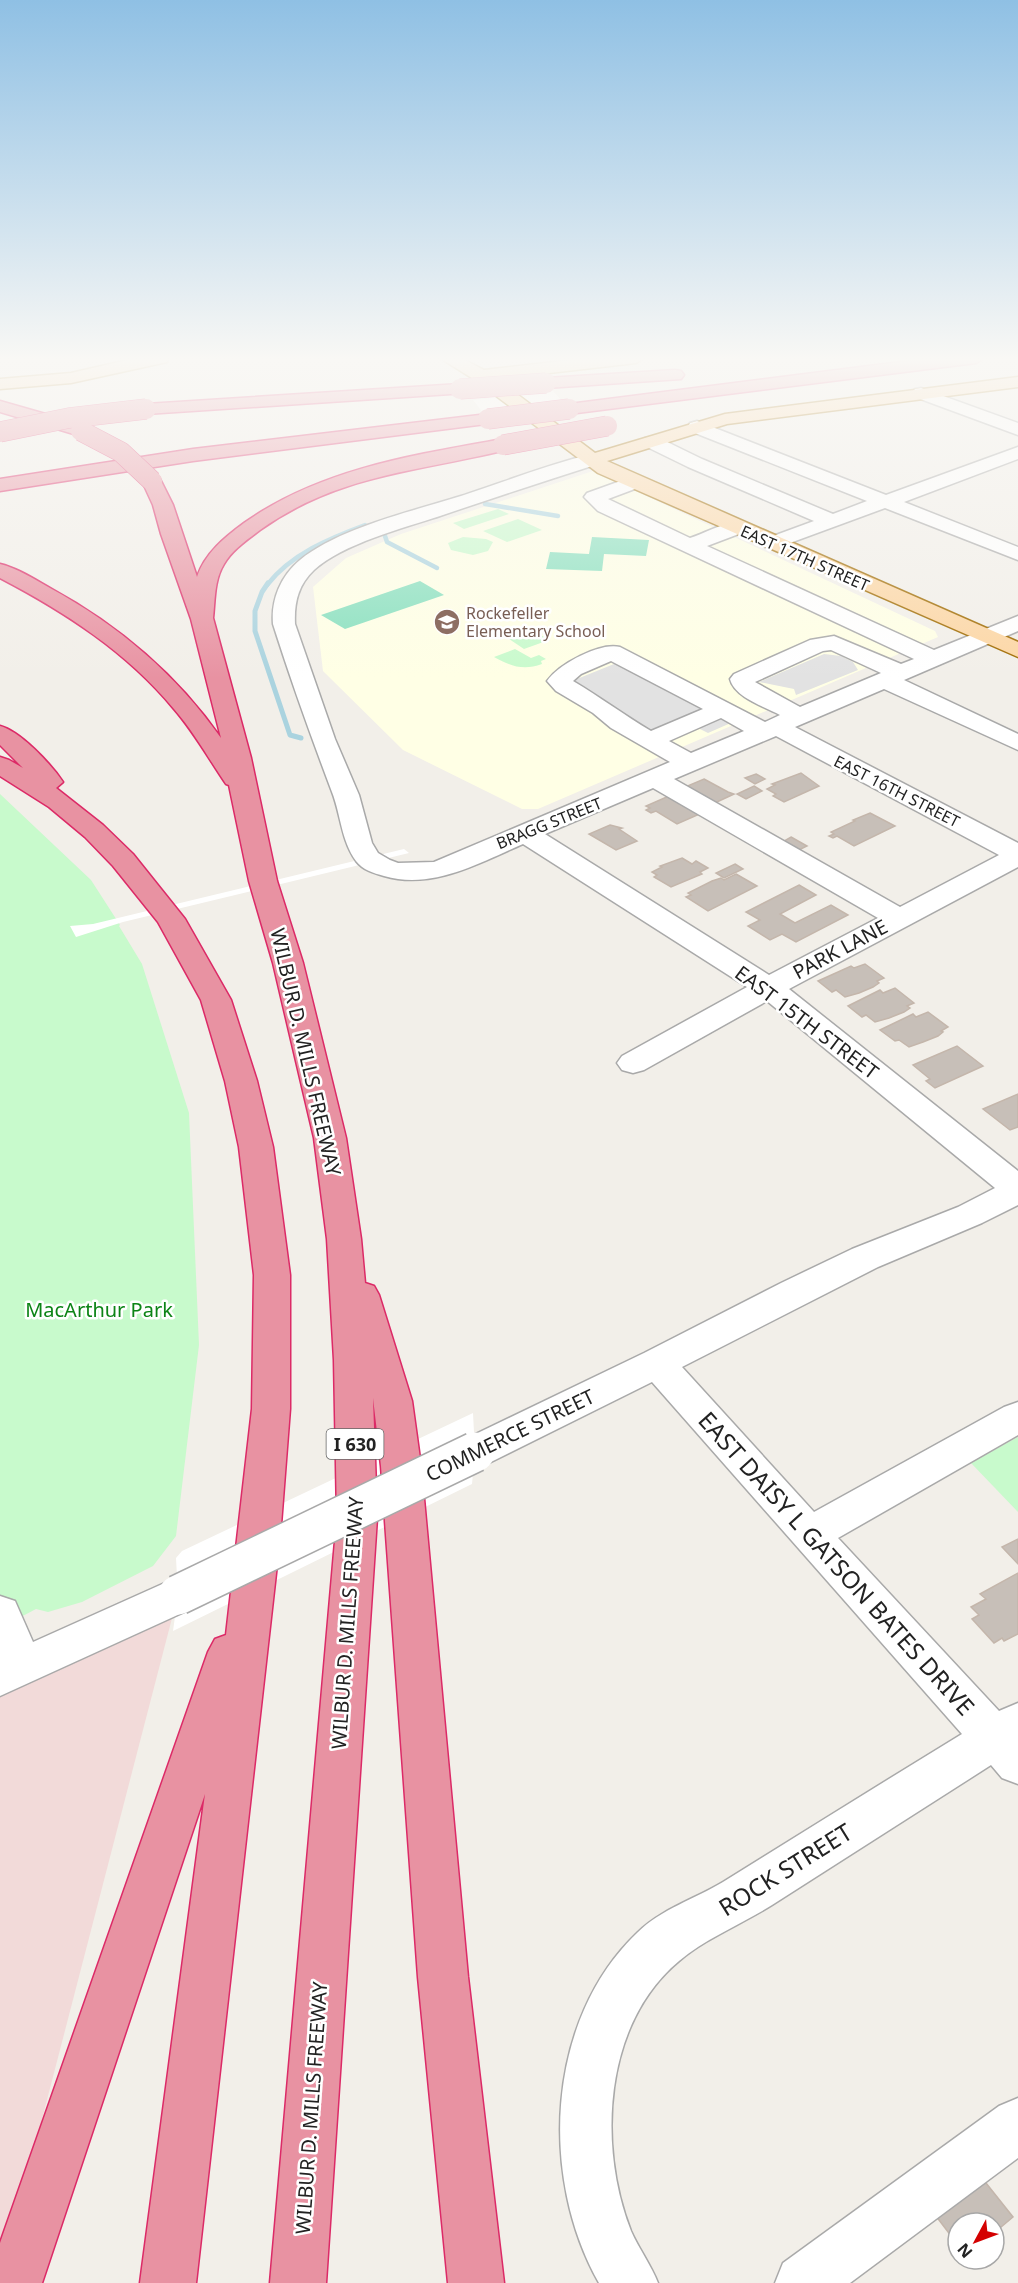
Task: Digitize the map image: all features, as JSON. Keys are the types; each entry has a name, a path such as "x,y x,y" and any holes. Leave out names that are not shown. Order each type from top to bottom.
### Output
{"highway":[{"path":"0,485 130,465"},
{"name":"WILBUR D. MILLS FREEWAY","path":"134,465 152,481 163,505 201,619 238,758 263,881 288,963 330,1138 344,1239 352,1360 357,1518 298,2283"},
{"path":"201,619 204,593 212,566 230,544 262,517 336,481 398,465"},
{"path":"0,570 46,593 129,648 184,704 243,790"},
{"path":"0,733 16,746 140,879 171,919 216,1000 238,1070 256,1147 274,1302 271,1409 259,1538 168,2283"},
{"path":"0,765 58,801 94,831"},
{"path":"344,1239 393,1401 402,1477 434,1880 463,2176 476,2283"},
{"path":"14,2283 252,1591"}],"main road":[{"name":"EAST 17TH STREET","path":"599,465 633,483 1018,650"}],"street":[{"name":"BRAGG STREET","path":"577,465 379,529 335,547 307,565 289,587 283,609 284,624 323,739 346,795 360,843 368,858 380,866 397,871 438,870 1018,623"},
{"path":"699,465 833,521"},
{"path":"798,465 885,502 1018,554"},
{"path":"772,543 987,465"},
{"path":"633,483 594,497 605,507 934,659"},
{"path":"689,546 737,528"},
{"path":"801,717 750,690 743,684 742,679 818,645 834,643 1018,743"},
{"name":"EAST 16TH STREET","path":"650,740 620,723 602,708 564,687 559,681 573,669 612,652 1018,855"},
{"path":"650,740 723,709"},
{"path":"650,740 691,764"},
{"path":"656,779 899,918"},
{"name":"EAST 15TH STREET","path":"524,833 769,988 1018,1190"},
{"name":"PARK LANE","path":"633,1063 1018,855"},
{"name":"COMMERCE STREET","path":"11,1672 475,1452 657,1363 804,1287 865,1258 970,1215 1018,1190"},
{"name":"EAST DAISY L GATSON BATES DRIVE","path":"657,1363 809,1534 1011,1741"},
{"path":"809,1534 1018,1417"},
{"path":"0,1614 11,1672"},
{"name":"ROCK STREET","path":"630,2283 607,2240 592,2192 586,2142 587,2097 594,2053 608,2013 629,1980 654,1950 685,1928 731,1904 1011,1741"},
{"path":"803,2283 1018,2125"}],"shaded area":[{"path":"593,471 935,631 938,637 538,809 522,809 403,750 323,671 313,587 346,558 401,534"},
{"path":"824,654 841,656 853,662 858,670 796,695 794,689 759,682"},
{"path":"619,662 733,722 708,733 696,727 665,741 567,683"},
{"path":"178,1595 0,2281 0,1676"}],"green space":[{"path":"498,509 509,514 464,529 453,523"},
{"path":"518,519 542,530 507,542 483,531"},
{"path":"463,537 486,539 493,542 488,551 473,555 451,550 448,543"},
{"path":"592,537 649,540 646,556 604,554 602,571 546,569 550,552 589,554"},
{"path":"420,581 444,595 345,629 321,615"},
{"path":"527,627 549,640 524,649 500,633 515,628"},
{"path":"515,649 531,658 539,655 546,659 541,661 542,664 523,667 494,657"},
{"name":"MacArthur Park","path":"0,794 91,880 142,964 189,1113 199,1345 176,1536 153,1566 82,1602 48,1612 36,1609 0,1628"},
{"path":"1018,1437 1018,1512 971,1463"}],"pier":[{"path":"404,849 409,853 123,922 76,937 70,926 93,924"},
{"path":"473,1413 475,1452 472,1484 173,1631 178,1595 176,1558 182,1551"}],"building":[{"path":"801,773 819,786 784,802 773,796 776,794 767,789 775,785 772,784"},
{"path":"756,774 765,779 755,784 745,778"},
{"path":"704,779 734,794 717,802 710,801 685,787"},
{"path":"754,786 762,791 746,799 737,794"},
{"path":"671,795 702,813 677,824 656,811 651,813 646,810 650,808 646,806"},
{"path":"870,813 895,826 854,846 837,836 833,838 829,836 834,834 831,832"},
{"path":"610,825 622,828 619,829 637,841 616,850 589,834"},
{"path":"791,837 807,846 795,852 779,844"},
{"path":"682,858 692,864 696,861 708,868 700,872 702,874 671,887 654,877 657,875 652,872 662,867 660,866"},
{"path":"735,864 743,869 724,878 716,873"},
{"path":"736,874 757,886 708,911 686,897 691,895 688,893 712,881 721,878 724,880"},
{"path":"799,885 816,895 780,914 795,923 831,905 848,915 796,942 782,934 770,940 748,926 760,920 746,912"},
{"path":"865,964 884,978 877,981 879,983 873,987 859,993 845,997 836,990 832,992 818,981 851,966 854,968"},
{"path":"895,988 914,1003 907,1006 910,1008 904,1012 889,1018 875,1022 866,1015 862,1017 848,1006 880,990 883,993"},
{"path":"928,1012 948,1027 938,1036 923,1042 909,1047 899,1040 895,1041 880,1030 913,1014 916,1017"},
{"path":"957,1046 983,1066 935,1088 926,1081 930,1079 913,1065"},
{"path":"1018,1094 1018,1127 1010,1130 983,1109"},
{"path":"1018,1539 1018,1564 1002,1547"},
{"path":"1018,1573 1018,1634 1004,1641 1002,1638 994,1643 972,1619 979,1615 971,1607 986,1599 980,1594"},
{"path":"982,2178 1013,2217 1006,2223 1006,2211 946,2211 946,2229 936,2216"}],"waterway":[{"path":"485,504 558,516"},
{"path":"267,585 288,564 312,548 365,525 367,527"},
{"path":"385,536 387,542 437,568"},
{"path":"268,583 255,611 255,631 290,735 301,738"}],"place":[{"name":"Rockefeller Elementary School","path":"447,622"}]}
